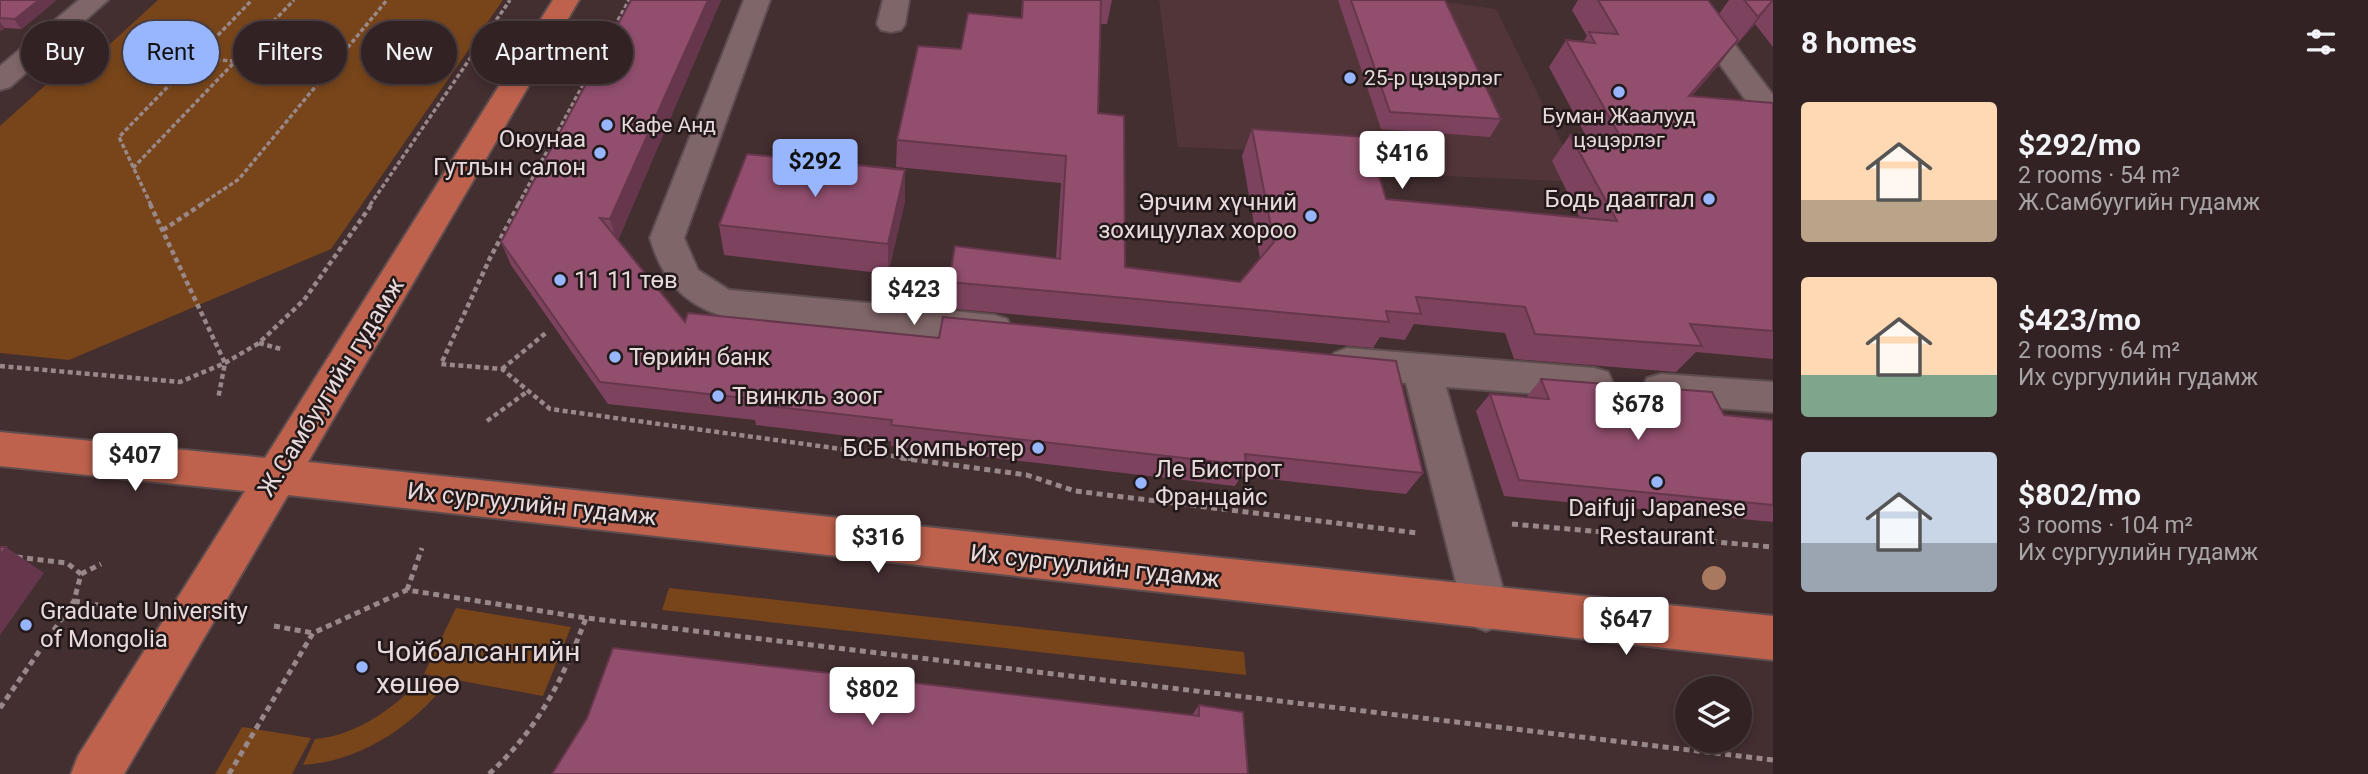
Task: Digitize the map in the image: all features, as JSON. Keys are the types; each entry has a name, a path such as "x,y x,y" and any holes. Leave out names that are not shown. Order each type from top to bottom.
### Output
{"main road":[{"name":"Ж.Самбуугийн гудамж","path":"96,774 566,0"},
{"name":"Их сургуулийн гудамж","path":"0,449 277,475 1486,610 1773,638"}],"street":[{"path":"0,81 95,0"},
{"path":"1679,1 1773,116"},
{"path":"754,8 667,238 675,267 694,289 723,303 1024,332"},
{"path":"1312,359 1773,397"},
{"path":"1422,370 1468,533 1486,610"}],"path":[{"path":"219,34 252,0"},
{"path":"274,21 294,0"},
{"path":"163,230 239,179 387,0"},
{"path":"0,366 180,382 225,363 259,343 304,300 510,0"},
{"path":"629,0 490,258 440,364 502,369 550,410 1027,475 1075,491 1445,537 1509,523 1773,547"},
{"path":"133,168 233,63"},
{"path":"170,84 118,137 225,363 218,399"},
{"path":"502,369 547,332"},
{"path":"259,343 281,349"},
{"path":"487,421 528,391"},
{"path":"407,590 422,548"},
{"path":"13,556 67,563 81,574"},
{"path":"0,708 74,601 81,574 101,564"},
{"path":"229,774 313,633 407,590 586,618 1773,760"},
{"path":"74,601 99,605"},
{"path":"489,774 510,757 557,693 586,618"},
{"path":"274,626 313,633"}],"shaded area":[{"path":"158,0 503,0 488,21 471,21 471,46 457,67 457,21 361,21 361,84 445,84 331,249 69,360 0,353 0,126 47,84 109,84 109,44 123,32 123,84 219,84 219,21 135,21"},
{"name":"25-р цэцэрлэг","path":"1159,0 1433,0 1496,9 1581,182 1373,173 1369,155 1178,147"},
{"path":"669,588 1244,652 1246,675 662,610"},
{"path":"456,608 571,627 543,696 424,674"},
{"path":"423,678 447,683 401,727 365,749 345,757 303,765 315,739 361,726 400,700"},
{"path":"242,727 311,738 292,774 215,774"}],"building":[{"path":"0,0 39,0 15,19 0,18"},
{"path":"631,0 708,0 610,219 600,218 685,322 688,313 939,338 943,317 1396,361 1423,473 1245,454 1246,465 891,425 892,420 752,404 754,399 600,382 501,242 586,84 633,84 633,21 620,21"},
{"path":"1023,0 1101,0 1098,113 1124,116 1125,267 1240,282 1274,242 1252,129 1367,137 1386,199 1617,221 1570,135 1621,138 1566,40 1595,43 1589,32 1618,34 1598,0 1708,0 1738,40 1689,96 1773,103 1773,331 1690,324 1702,346 1535,334 1525,307 1416,297 1421,314 1386,311 1389,322 949,282 955,246 1060,259 1066,156 897,140 918,46 961,49 968,13 1022,18"},
{"path":"1351,0 1445,0 1501,119 1390,112"},
{"path":"1744,0 1773,0 1758,17"},
{"path":"747,154 905,170 888,244 719,225"},
{"path":"1541,379 1712,392 1724,415 1773,420 1773,505 1519,480 1490,394 1549,399"},
{"path":"613,648 1199,716 1199,705 1243,712 1248,774 552,774 587,718"}],"place":[{"name":"25-р цэцэрлэг","path":"1350,78"},
{"name":"Буман Жаалууд цэцэрлэг","path":"1619,92"},
{"name":"Кафе Анд","path":"607,125"},
{"name":"Оюунаа Гутлын салон","path":"600,153"},
{"name":"Бодь даатгал","path":"1709,199"},
{"name":"Эрчим хүчний зохицуулах хороо","path":"1311,216"},
{"name":"11 11 төв","path":"560,280"},
{"name":"Төрийн банк","path":"615,357"},
{"name":"Твинкль зоог","path":"718,396"},
{"name":"БСБ Компьютер","path":"1038,448"},
{"name":"Daifuji Japanese Restaurant","path":"1657,482"},
{"name":"Ле Бистрот Францайс","path":"1141,483"},
{"name":"Graduate University of Mongolia","path":"26,625"},
{"name":"Чойбалсангийн хөшөө","path":"362,667"}]}
